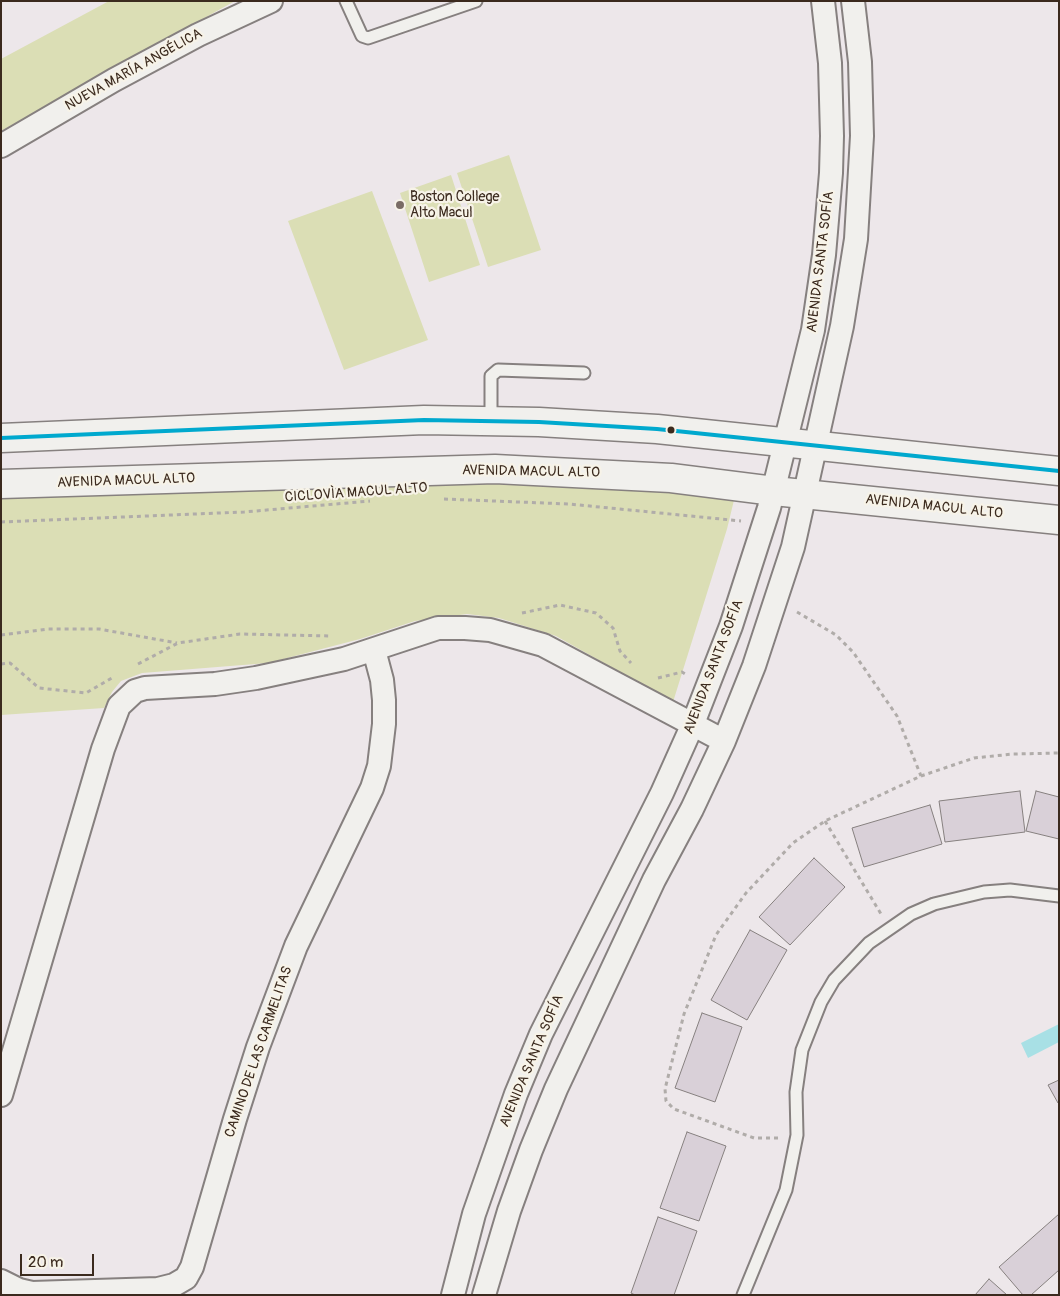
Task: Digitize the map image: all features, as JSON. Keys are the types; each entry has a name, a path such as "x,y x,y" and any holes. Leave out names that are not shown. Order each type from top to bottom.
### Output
{"street":[{"name":"NUEVA MARÍA ANGÉLICA","path":"1,146 128,72 198,35 271,1"},
{"name":"AVENIDA SANTA SOFÍA","path":"453,1295 474,1214 494,1153 541,1034 662,793 692,726 731,626 772,500 813,330 828,216 831,173 831,96 830,63 823,1"},
{"name":"AVENIDA SANTA SOFÍA","path":"484,1295 509,1211 556,1089 654,880 692,810 724,741 754,666 777,600 806,494 852,278 860,202 861,96 853,1"},
{"path":"1,438 424,420 491,421 657,429 1059,471"},
{"name":"AVENIDA MACUL ALTO","path":"1,484 495,469 671,478 772,500 806,494 1059,520"},
{"path":"1,1095 103,749 119,706 135,692 145,688 214,684 256,678 344,659 438,628 482,629 515,636 543,646 692,726 724,741"},
{"name":"CAMINO DE LAS CARMELITAS","path":"1,1281 19,1290 32,1293 158,1289 174,1285 186,1278 192,1267 234,1119 296,946 372,788 379,766 384,724 384,700 382,680 374,650"}],"lane":[{"path":"346,1 362,36 368,38 476,1"},
{"path":"491,421 491,376 498,370 584,373"},
{"path":"743,1295 786,1190 796,1139 796,1092 802,1050 810,1025 821,1002 840,974 869,943 890,927 911,914 958,896 1010,890 1059,896"}],"path":[{"name":"CICLOVÌA MACUL ALTO","path":"442,499 568,504 739,522 772,500"},
{"name":"CICLOVÌA MACUL ALTO","path":"1,522 244,512 374,501"},
{"path":"777,600 836,635 853,652 897,716 921,776"},
{"path":"1,635 48,629 99,629 178,643 240,634 331,636 344,659"},
{"path":"137,664 178,643"},
{"path":"1,664 10,663 39,688 86,693 120,673"},
{"path":"796,1139 754,1138 674,1109 666,1101 665,1089 684,1014 716,935 746,893 793,843 825,821 921,776 974,758 1013,754 1059,753"},
{"path":"825,821 890,927"}],"green space":[{"path":"109,1 235,1 1,131 1,59"},
{"path":"509,155 541,250 488,267 457,173"},
{"path":"451,175 480,265 429,282 400,193"},
{"path":"372,191 428,340 344,370 288,221"},
{"path":"491,483 567,484 735,496 727,529 673,702 556,636 499,618 467,614 415,621 360,639 268,663 142,673 121,681 112,692 104,708 1,715 1,496"}],"water":[{"path":"1059,1024 1059,1042 1028,1058 1021,1043"}],"building":[{"path":"1020,791 1025,832 945,842 939,801"},
{"path":"1036,791 1059,797 1059,839 1026,831"},
{"path":"930,805 942,844 864,867 852,828"},
{"path":"814,858 845,887 790,945 759,917"},
{"path":"750,930 787,950 747,1020 711,1000"},
{"path":"702,1013 742,1027 715,1102 675,1088"},
{"path":"1059,1080 1059,1102 1058,1103 1048,1085"},
{"path":"687,1132 726,1146 699,1221 660,1208"},
{"path":"1059,1214 1059,1270 1031,1295 1023,1295 999,1267"},
{"path":"658,1217 697,1231 674,1295 635,1295 631,1293"},
{"path":"989,1279 1007,1295 975,1295"}],"transit line":[{"path":"1,438 424,420 539,422 657,429 1059,471"}],"place":[{"name":"Boston College Alto Macul","path":"400,205"}]}
